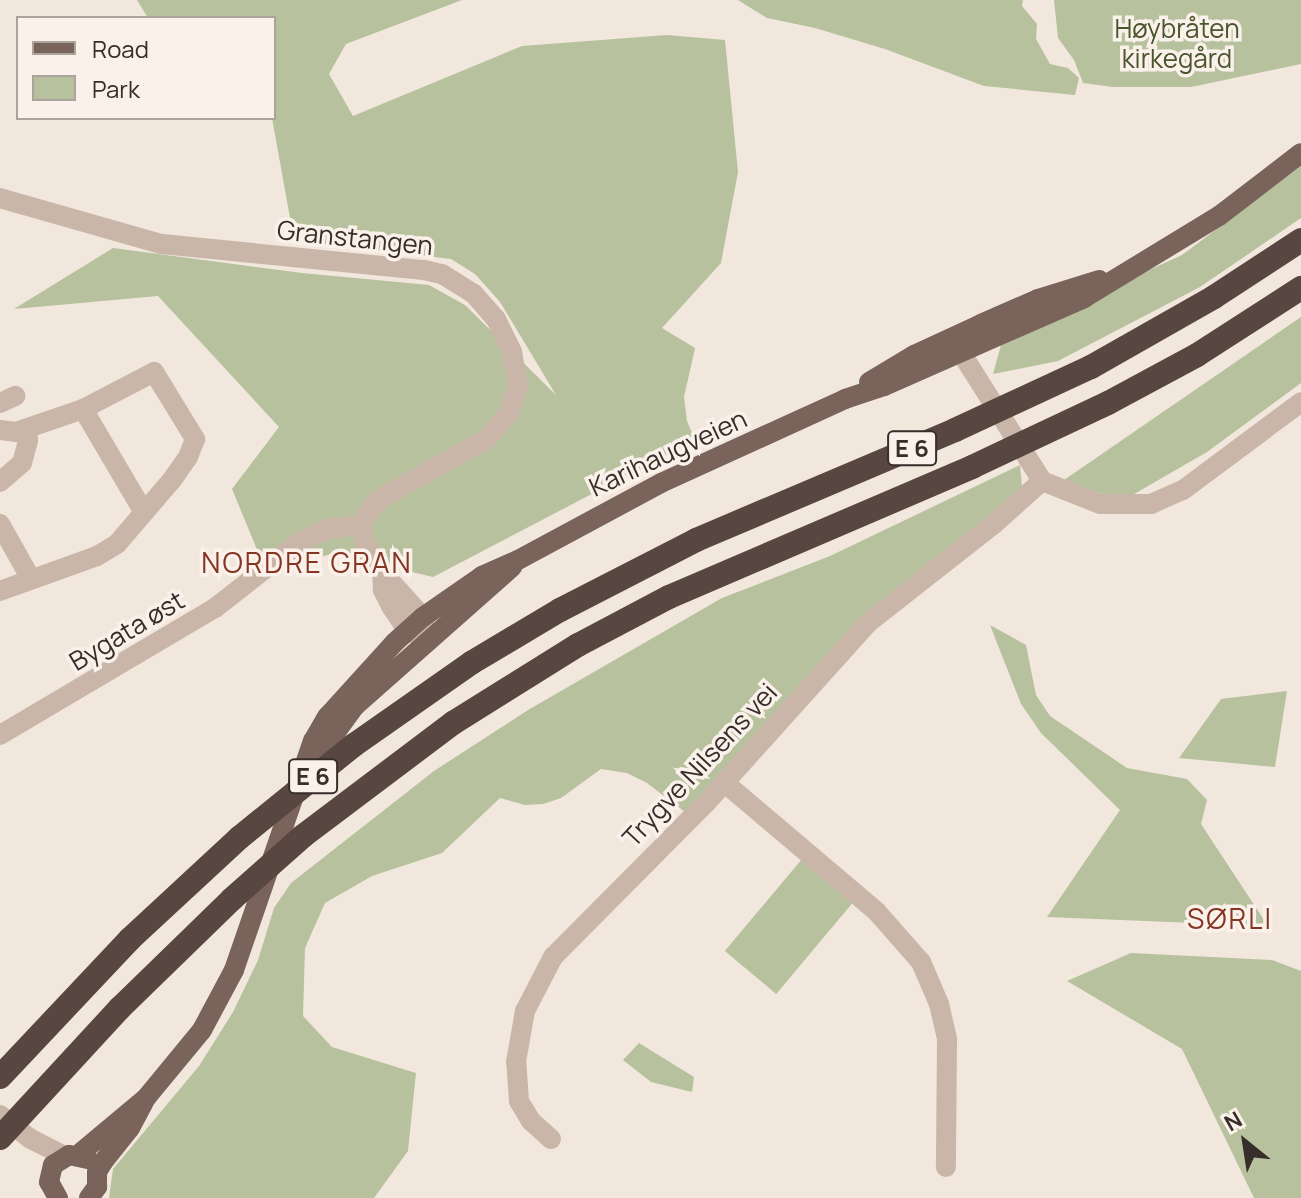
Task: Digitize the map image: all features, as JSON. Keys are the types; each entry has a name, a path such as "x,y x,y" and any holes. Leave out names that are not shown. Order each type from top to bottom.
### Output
{"highway":[{"name":"E 6","path":"0,1077 130,939 239,838 354,745 471,663 560,610 696,540 968,424 1091,367 1214,297 1301,240"},
{"name":"E 6","path":"0,1138 120,1008 242,890 377,777 474,710 578,645 669,597 972,467 1108,403 1197,355 1301,288"}],"main road":[{"name":"Karihaugveien","path":"54,1171 146,1098 188,1050 216,1008 249,928 313,741 327,717 415,623 482,576 661,483 845,399 1038,299 1126,272 1219,216 1301,153"},
{"name":"Karihaugveien","path":"301,778 355,706 427,640 492,587 518,560"},
{"name":"Karihaugveien","path":"89,1198 97,1187 97,1172 130,1128 146,1098"},
{"path":"54,1171 90,1161 97,1172"}],"street":[{"name":"Granstangen","path":"0,198 162,244 424,270 442,274 474,294 496,319 512,352 518,385 509,413 486,439 373,505 361,525"},
{"path":"956,344 1040,478 1100,504 1151,504 1202,477 1301,402"},
{"path":"0,430 6,433 25,430 83,409 154,372 192,432 194,446 125,536 108,550 0,591"},
{"path":"83,409 143,511"},
{"path":"0,482 22,463 28,440 25,430"},
{"name":"Trygve Nilsens vei","path":"551,1139 525,1113 515,1083 520,1032 533,991 553,957 725,783 868,623 994,524 1040,478"},
{"path":"0,524 31,579"},
{"path":"361,525 365,542 382,572 383,590 427,640"},
{"name":"Bygata øst","path":"0,735 215,608 297,544 327,529 361,525"},
{"path":"725,783 863,898 921,962 939,1004 947,1040 946,1167"},
{"path":"0,1115 29,1138 54,1171"}],"green space":[{"path":"137,0 462,0 346,44 329,74 353,116 522,46 667,35 725,40 738,172 721,263 662,328 695,348 684,397 687,421 695,440 433,577 333,553 268,576 232,489 279,427 158,296 14,309 113,248 302,273 429,285 465,305 556,395 500,302 475,274 451,259 294,240 272,120 276,120 276,16 147,16"},
{"path":"738,0 1023,0 1022,6 1037,24 1036,39 1050,64 1068,68 1079,78 1075,95 984,86 885,49 815,28 767,18"},
{"name":"Høybråten kirkegård","path":"1054,0 1301,0 1301,64 1191,87 1113,87 1083,83 1074,60 1058,38"},
{"path":"1301,166 1301,218 1200,287 1058,361 993,374 1001,345 1027,326 1182,255"},
{"path":"1301,317 1301,383 1207,452 1129,497 1116,499 1064,480"},
{"path":"1020,465 1022,486 685,812 647,783 627,773 601,769 561,798 543,804 525,805 500,798 442,853 372,876 325,903 305,948 303,1016 332,1047 416,1073 408,1151 374,1198 109,1198 113,1169 199,1066 233,1012 258,960 274,908 291,883 434,771 528,710 722,598 830,556"},
{"path":"990,625 1026,645 1036,695 1050,716 1127,768 1187,779 1207,800 1201,824 1268,926 1047,917 1120,810 1041,733 1021,704"},
{"path":"1287,691 1275,767 1179,758 1221,699"},
{"path":"802,859 853,902 776,994 725,951"},
{"path":"1131,953 1272,960 1301,971 1301,1198 1254,1198 1182,1049 1067,981"},
{"path":"639,1043 694,1077 692,1092 651,1082 623,1060"}],"district":[{"name":"NORDRE GRAN","path":"307,562"},
{"name":"SØRLI","path":"1230,918"}]}
